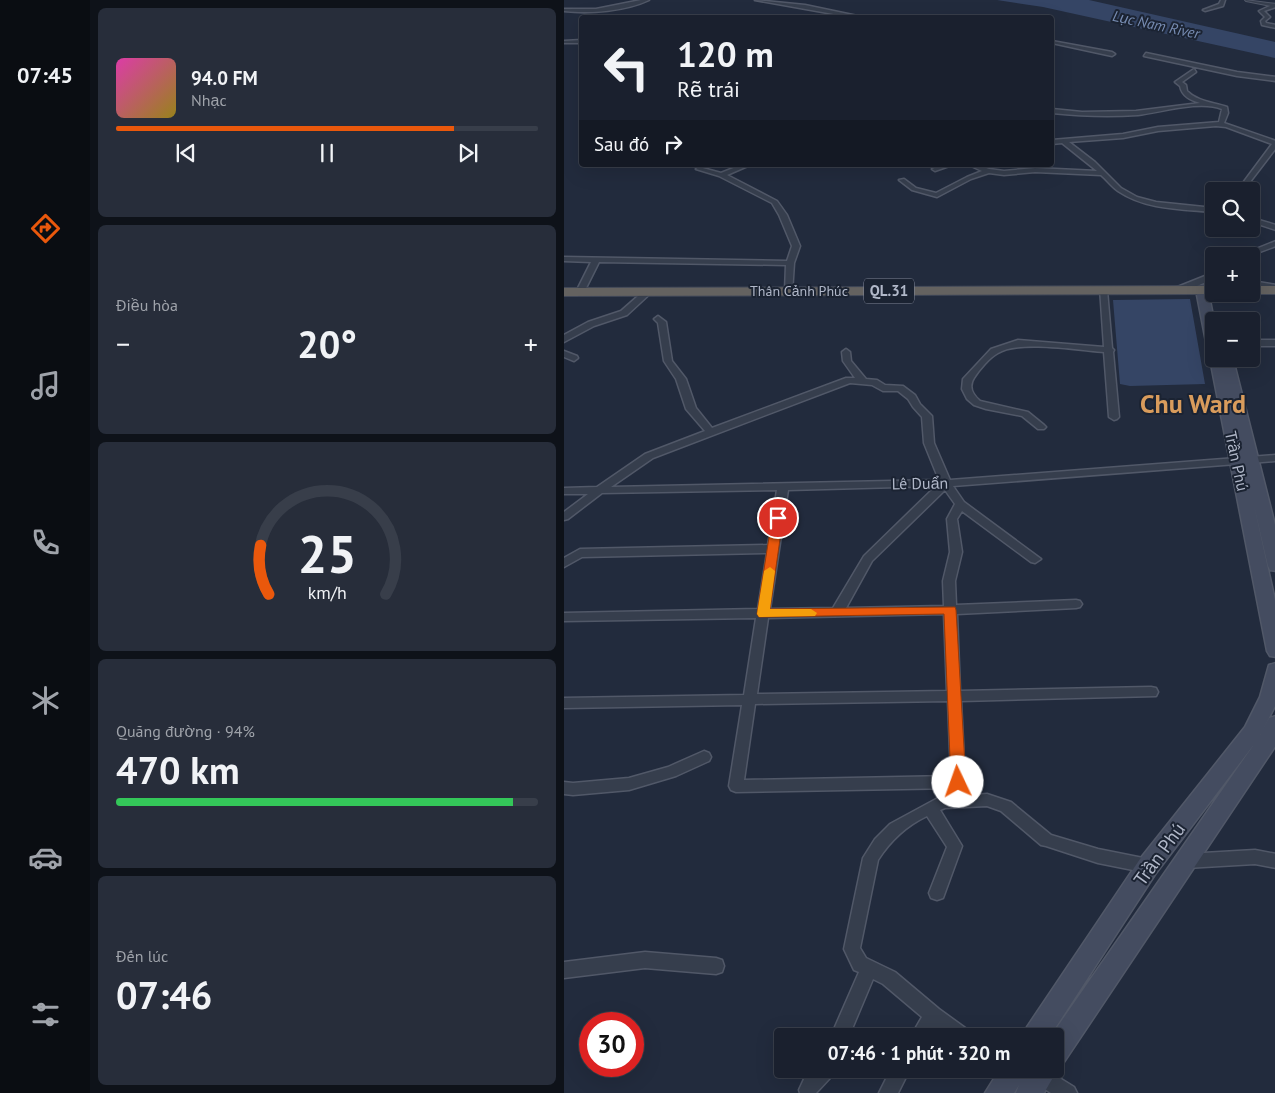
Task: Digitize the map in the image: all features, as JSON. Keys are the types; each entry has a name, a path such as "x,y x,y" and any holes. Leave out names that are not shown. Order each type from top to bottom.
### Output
{"highway":[{"name":"Thân Cảnh Phúc","path":"564,292 1173,290 1205,287"},
{"path":"1260,290 1275,289"}],"main road":[{"name":"Trần Phú","path":"1219,367 1275,566"},
{"name":"Trần Phú","path":"1228,367 1275,651"},
{"name":"Trần Phú","path":"1041,1028 1148,866 1252,732 1272,697 1275,670"},
{"name":"Trần Phú","path":"1064,1041 1269,738 1275,723"},
{"path":"998,1093 1009,1078"}],"street":[{"path":"564,10 593,12 616,9 647,0"},
{"path":"757,0 805,6 850,15"},
{"path":"1205,10 1222,6 1223,0"},
{"path":"1248,0 1275,6"},
{"path":"1275,6 1261,11 1268,16 1263,22 1264,24 1275,28"},
{"path":"564,42 579,40"},
{"path":"1054,42 1112,54"},
{"path":"1146,55 1237,74 1275,79"},
{"path":"1194,71 1178,82 1183,85 1186,95 1206,104 1225,108 1226,113 1221,124"},
{"path":"1054,111 1082,114 1136,113 1206,104"},
{"path":"1054,142 1130,135 1158,129 1221,124 1275,143 1247,182"},
{"path":"1064,142 1078,151 1119,189 1135,198 1155,204 1205,209"},
{"path":"721,175 742,167"},
{"path":"935,169 942,167"},
{"path":"977,167 1004,174 1035,170 1102,173"},
{"path":"699,169 721,175 774,202 783,215 796,246 790,263 790,291"},
{"path":"902,180 914,189 937,195 969,178 988,171"},
{"path":"1260,223 1275,228"},
{"path":"1260,250 1275,244"},
{"path":"564,259 790,263"},
{"path":"580,292 596,260"},
{"path":"1260,285 1275,289"},
{"path":"1103,290 1110,350 1114,417"},
{"path":"564,339 590,324 624,313 649,292"},
{"path":"658,319 662,322 668,362 684,387 691,409 710,432"},
{"path":"1260,343 1275,342"},
{"path":"1041,427 1025,414 991,409 978,403 970,395 966,383 968,379 994,351 1018,343 1110,350"},
{"path":"846,352 847,361 862,380"},
{"path":"564,354 574,358"},
{"path":"564,517 603,490 624,471 649,456 850,380 862,380 874,382 882,388 900,388 912,397 916,405 927,416 933,456 946,483 960,504 1035,559"},
{"name":"Lê Duẩn","path":"564,490 946,483 1139,470 1275,458"},
{"path":"837,612 868,559 946,483"},
{"path":"783,486 736,786 958,782 949,581 956,552 952,519 960,504"},
{"path":"564,563 580,553 773,549"},
{"path":"564,617 950,610 1076,604"},
{"path":"564,703 1151,692"},
{"path":"564,788 573,790 629,784 671,772 704,757"},
{"path":"951,1028 932,1015 889,978 860,964 852,949 871,858 880,844 895,828 943,802 987,800 1006,806 1046,840 1098,856 1148,866"},
{"path":"930,808 955,846 937,893"},
{"path":"1186,861 1255,858 1275,861"},
{"path":"564,970 645,960 716,966"},
{"path":"843,1028 869,968"},
{"path":"925,1028 932,1015"},
{"path":"808,1090 810,1084 819,1078"},
{"path":"888,1093 897,1078"},
{"path":"1038,1078 1068,1093"}],"water":[{"name":"Lục Nam River","path":"997,0 1089,0 1275,42 1275,58 1043,7"},
{"path":"1190,299 1205,384 1130,386 1120,384 1113,300"}],"slow traffic":[{"path":"770,571 763,614 811,613"}],"district":[{"name":"Chu Ward","path":"1193,404"}],"route":[{"path":"778,518 763,614 950,610 958,782"}]}
